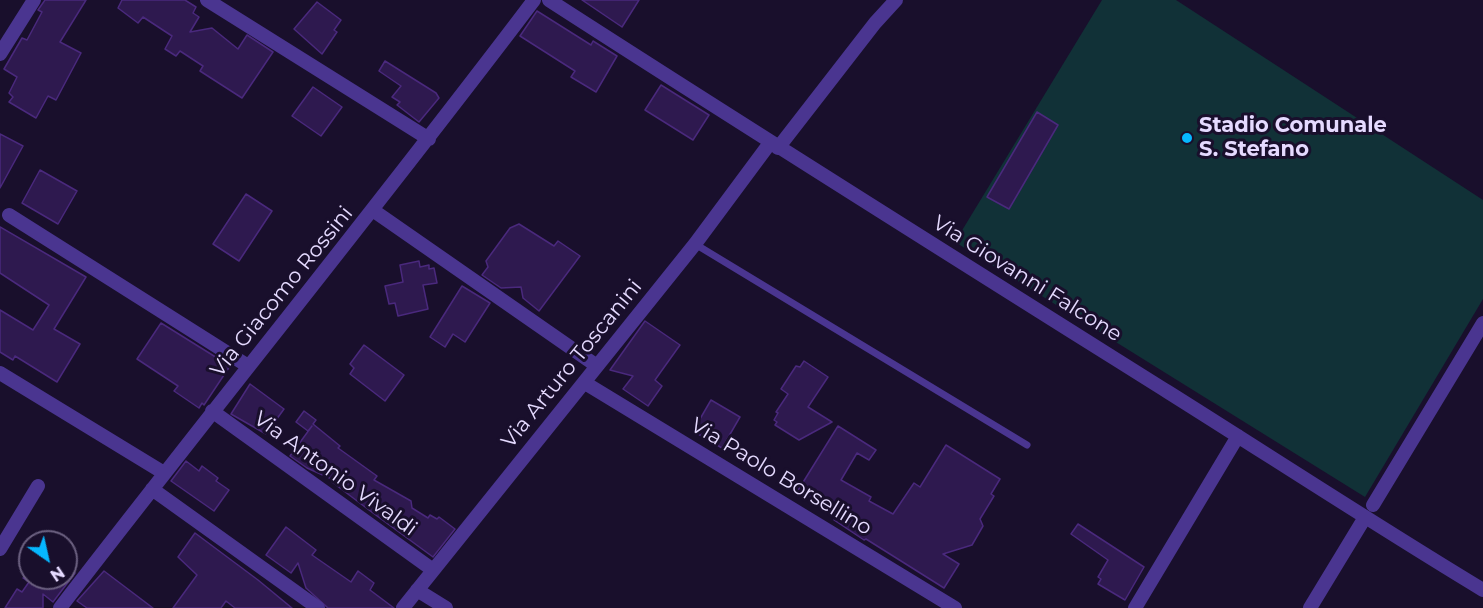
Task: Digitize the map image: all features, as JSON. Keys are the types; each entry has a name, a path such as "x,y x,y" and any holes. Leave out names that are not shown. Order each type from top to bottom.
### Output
{"street":[{"path":"0,54 33,0"},
{"path":"207,0 429,139"},
{"name":"Via Giacomo Rossini","path":"60,608 212,411 374,211 534,0"},
{"name":"Via Giovanni Falcone","path":"549,0 774,145 1238,436 1364,519 1483,591"},
{"name":"Via Arturo Toscanini","path":"403,608 774,145 896,0"},
{"path":"374,211 597,366"},
{"path":"9,215 248,366"},
{"path":"1373,505 1483,323"},
{"path":"0,373 164,473"},
{"name":"Via Paolo Borsellino","path":"585,382 955,608"},
{"name":"Via Antonio Vivaldi","path":"212,411 433,570"},
{"path":"1135,608 1238,436"},
{"path":"0,549 38,486"},
{"path":"152,489 318,608"},
{"path":"1310,608 1364,519"},
{"path":"417,591 446,608"}],"lane":[{"path":"695,244 1027,445"}],"green space":[{"name":"Stadio Comunale S. Stefano","path":"1102,0 1176,0 1483,200 1483,299 1365,497 955,242"}],"building":[{"path":"45,0 86,0 60,42 81,53 56,100 48,96 36,118 9,102 13,97 9,93 17,77 4,69 22,38 27,40 42,12 38,10"},
{"path":"122,0 185,0 196,7 193,13 199,17 190,32 212,28 238,49 247,35 273,52 242,98 200,71 203,66 180,51 176,56 165,49 172,36 143,17 138,23 118,8"},
{"path":"582,0 639,0 622,27"},
{"path":"317,2 341,20 334,30 337,32 322,54 294,29"},
{"path":"537,11 591,45 593,41 617,56 596,92 571,77 575,71 520,36"},
{"path":"385,61 436,93 439,98 419,122 397,105 400,102 392,97 401,86 379,71"},
{"path":"661,85 709,115 693,140 645,110"},
{"path":"313,87 342,107 321,136 292,116"},
{"path":"1037,112 1058,125 1009,209 987,197"},
{"path":"0,134 23,146 0,188"},
{"path":"40,170 77,191 58,224 22,203"},
{"path":"246,194 272,211 239,261 213,244"},
{"path":"519,224 554,246 558,241 580,256 539,311 523,298 521,287 501,288 482,275 488,267 486,261 510,228"},
{"path":"0,227 86,277 54,329 80,344 57,382 15,356 13,360 0,352 0,310 33,330 49,305 0,273"},
{"path":"419,261 420,267 429,265 429,269 434,268 437,283 423,285 428,309 398,316 395,303 389,304 385,286 403,282 400,265"},
{"path":"462,286 490,303 465,342 453,334 445,347 430,337"},
{"path":"645,321 680,345 655,380 662,386 648,406 623,389 633,376 610,370"},
{"path":"161,323 230,366 204,405 202,403 199,408 174,391 178,386 137,359"},
{"path":"364,345 404,375 385,401 350,374 354,368 350,364"},
{"path":"804,361 828,377 808,407 832,422 799,440 775,425 777,422 774,420 778,413 776,412 788,394 781,389 796,366 800,367"},
{"path":"250,384 284,409 266,434 231,414"},
{"path":"711,400 740,417 722,448 693,431"},
{"path":"304,411 316,420 313,424 340,446 338,448 377,476 374,480 411,501 412,508 428,518 430,515 437,519 439,517 455,529 433,557 332,482 334,480 307,468 290,456 312,426 308,431 296,422"},
{"path":"838,426 876,450 869,460 857,453 841,480 871,497 869,501 893,514 914,483 920,487 946,445 1000,479 991,494 994,496 980,519 983,526 972,545 943,554 959,564 944,588 866,539 864,540 834,520 837,516 797,492"},
{"path":"186,461 199,471 202,466 218,478 216,481 229,490 214,511 171,481"},
{"path":"1078,524 1144,567 1125,600 1098,584 1101,579 1098,577 1108,560 1071,534"},
{"path":"286,527 316,550 312,555 351,582 358,571 374,583 370,590 394,608 328,608 306,588 298,563 291,573 266,555"},
{"path":"195,533 292,608 235,608 226,601 221,608 173,608 197,575 178,557"},
{"path":"104,571 153,608 87,608 77,601"},
{"path":"17,589 22,592 23,590 62,590 53,602 43,594 43,608 5,608"}],"place":[{"name":"Stadio Comunale S. Stefano","path":"1187,138"}]}
